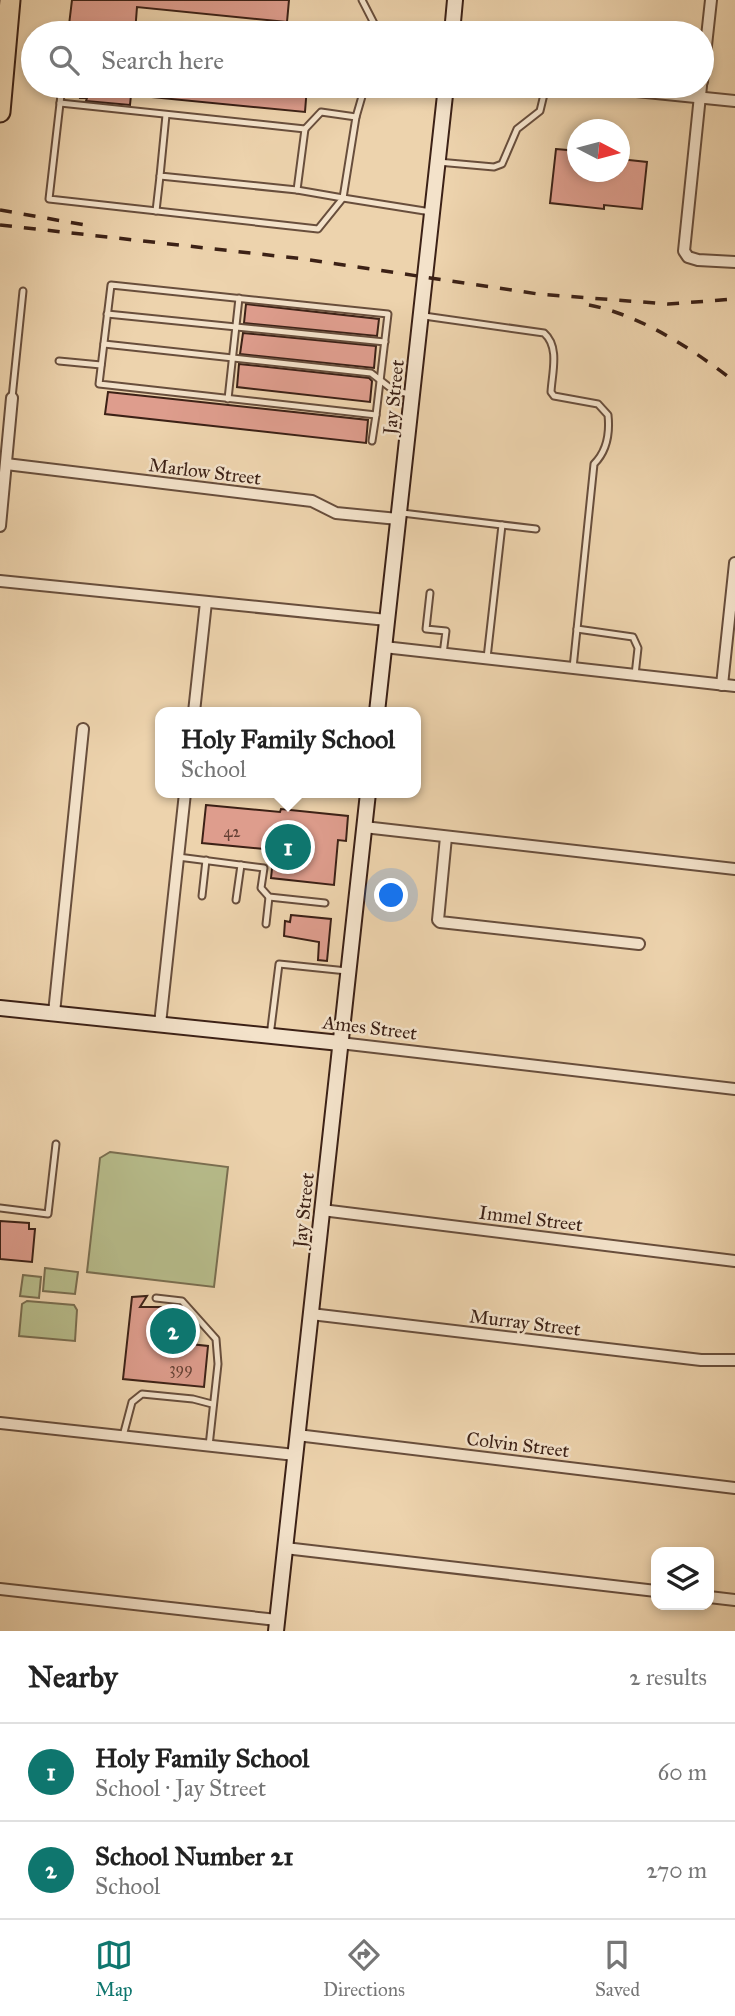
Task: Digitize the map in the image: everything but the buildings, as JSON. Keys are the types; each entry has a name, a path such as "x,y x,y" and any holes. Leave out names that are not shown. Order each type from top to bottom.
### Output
{"highway":[{"path":"0,112 10,0"}],"street":[{"path":"453,21 455,0"},
{"path":"709,21 711,0"},
{"path":"714,93 735,101"},
{"name":"Jay Street","path":"378,707 445,98"},
{"path":"700,98 685,254 694,259 735,262"},
{"path":"0,526 12,398"},
{"name":"Marlow Street","path":"6,464 312,502 336,513 398,516"},
{"path":"722,685 735,563"},
{"path":"0,581 387,620"},
{"path":"195,707 206,601"},
{"path":"384,647 735,686"},
{"path":"54,1013 83,729"},
{"path":"160,1024 184,798"},
{"name":"Jay Street","path":"276,1625 367,798"},
{"path":"364,827 735,869"},
{"path":"446,837 438,920 440,922 639,944"},
{"name":"Ames Street","path":"0,1008 270,1035 735,1089"},
{"name":"Immel Street","path":"322,1210 735,1261"},
{"name":"Murray Street","path":"311,1314 701,1360 735,1360"},
{"path":"0,1423 295,1455"},
{"name":"Colvin Street","path":"298,1435 735,1488"},
{"path":"285,1548 651,1590"},
{"path":"0,1589 276,1625"},
{"path":"714,1598 735,1600"}],"lane":[{"path":"362,0 373,21"},
{"path":"61,98 50,199 318,229 343,198 362,98"},
{"path":"437,162 494,167 502,164 517,129 540,111 543,98"},
{"path":"60,103 305,129"},
{"path":"297,190 305,129 321,112 356,117"},
{"path":"156,211 166,115"},
{"path":"160,176 297,190 432,213"},
{"path":"373,441 381,381 387,314 111,285 99,384 376,415"},
{"path":"12,398 23,291"},
{"path":"228,399 239,298"},
{"path":"107,314 385,342"},
{"path":"421,316 544,333 551,339 554,347 551,392 554,396 598,404 608,415 609,432 604,454 594,464 573,668"},
{"path":"104,344 371,373 393,390 412,395"},
{"path":"59,361 101,365"},
{"path":"398,516 536,529"},
{"path":"487,659 502,525"},
{"path":"430,593 426,629 446,631 443,654"},
{"path":"577,629 634,638 638,648 635,675"},
{"path":"178,857 264,867 261,888 269,897 325,903"},
{"path":"202,896 206,860"},
{"path":"236,900 240,865"},
{"path":"266,924 269,897"},
{"path":"270,1035 279,964 348,971"},
{"path":"0,1208 48,1214 56,1144"},
{"path":"156,1298 182,1301 216,1339 218,1364 209,1446"},
{"path":"123,1436 132,1402 142,1394 193,1399 212,1404"}],"green space":[{"path":"110,1152 228,1167 214,1287 87,1272 100,1158"},
{"path":"45,1268 78,1272 75,1294 43,1291"},
{"path":"23,1275 41,1277 39,1298 20,1296"},
{"path":"27,1301 74,1305 77,1310 75,1341 19,1336 22,1304"}],"railway":[{"path":"0,210 85,225"},
{"path":"0,225 304,259 538,294 668,304 735,299"},
{"path":"589,305 628,317 666,335 735,382"}],"place":[{"name":"Holy Family School","path":"288,847"},
{"name":"School Number 21","path":"173,1331"}]}
